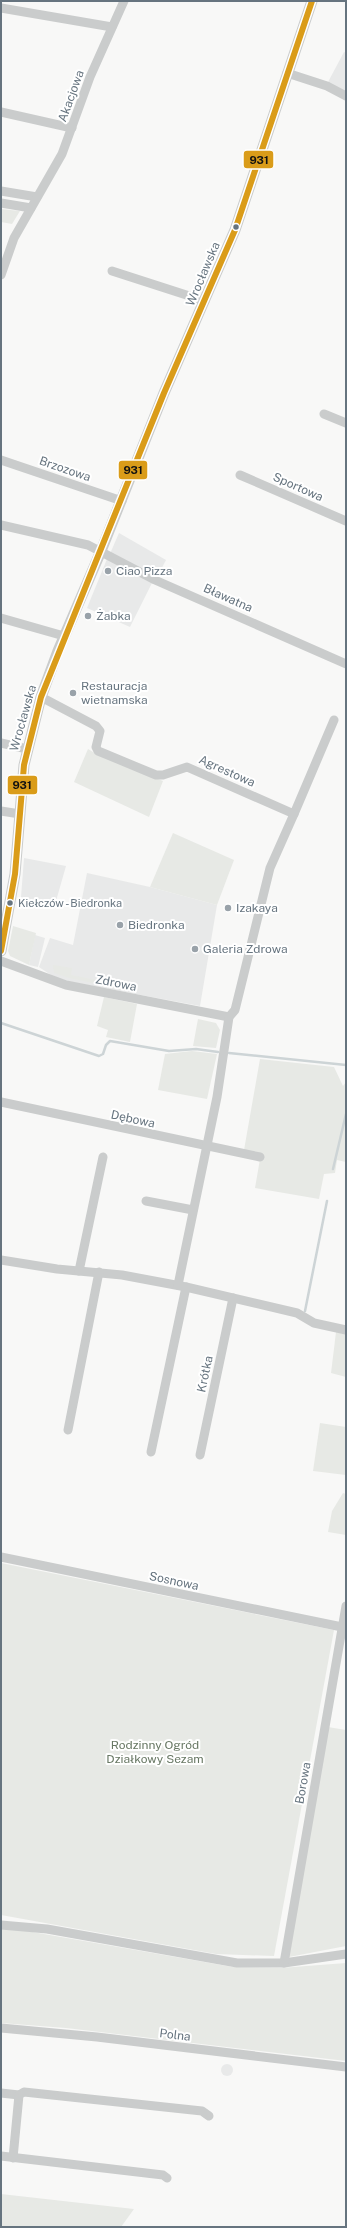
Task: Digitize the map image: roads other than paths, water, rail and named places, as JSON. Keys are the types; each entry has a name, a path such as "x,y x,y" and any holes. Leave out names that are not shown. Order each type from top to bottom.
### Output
{"street":[{"name":"Akacjowa","path":"1,275 14,238 62,154 90,76 124,1"},
{"name":"Wrocławska","path":"1,951 15,874 22,779 27,749 41,697 64,636 122,501 174,370 206,302 251,187 287,73 312,1"},
{"path":"1,8 112,27"},
{"path":"287,73 327,86 346,96"},
{"path":"1,112 72,128"},
{"path":"1,191 37,197"},
{"path":"1,202 31,208"},
{"path":"112,271 206,302"},
{"path":"324,414 346,423"},
{"name":"Brzozowa","path":"1,460 122,501"},
{"name":"Sportowa","path":"240,475 346,521"},
{"path":"1,525 88,545 101,551"},
{"name":"Bławatna","path":"101,551 156,580 346,664"},
{"path":"1,618 64,636"},
{"name":"Agrestowa","path":"41,697 96,726 100,731 96,746 98,751 156,775 163,775 187,767 294,814"},
{"path":"151,1452 182,1286 193,1210 208,1146 229,1017 235,1010 270,868 334,720"},
{"path":"1,743 27,749"},
{"path":"1,811 20,814"},
{"name":"Zdrowa","path":"1,961 66,985 229,1017"},
{"name":"Dębowa","path":"1,1102 260,1157"},
{"path":"79,1271 103,1157"},
{"path":"146,1201 193,1210"},
{"path":"1,1260 79,1271 99,1272 182,1286 297,1313 314,1323 346,1330"},
{"path":"68,1430 99,1272"},
{"name":"Krótka","path":"200,1455 234,1298"},
{"name":"Sosnowa","path":"1,1557 342,1627"},
{"name":"Borowa","path":"284,1963 346,1606"},
{"path":"1,1925 47,1929 225,1962 248,1964 284,1963 346,1954"},
{"name":"Polna","path":"1,2028 97,2037 346,2067"},
{"path":"1,2093 79,2098 202,2111 209,2116"},
{"path":"13,2158 22,2094"},
{"path":"1,2156 162,2174 167,2178"}],"waterway":[{"path":"1,1023 99,1056 103,1054 106,1045 110,1041 169,1051 196,1049 218,1052"},
{"path":"229,1053 346,1065"},
{"path":"333,1169 346,1114"},
{"path":"305,1311 327,1201"}],"place":[{"name":"Ciao Pizza","path":"108,571"},
{"name":"Żabka","path":"88,616"},
{"name":"Restauracja wietnamska","path":"73,693"},
{"name":"Kiełczów - Biedronka","path":"10,903"},
{"name":"Izakaya","path":"228,908"},
{"name":"Biedronka","path":"120,925"},
{"name":"Galeria Zdrowa","path":"195,949"}],"park label":[{"name":"Rodzinny Ogród Działkowy Sezam","path":"155,1752"}]}
